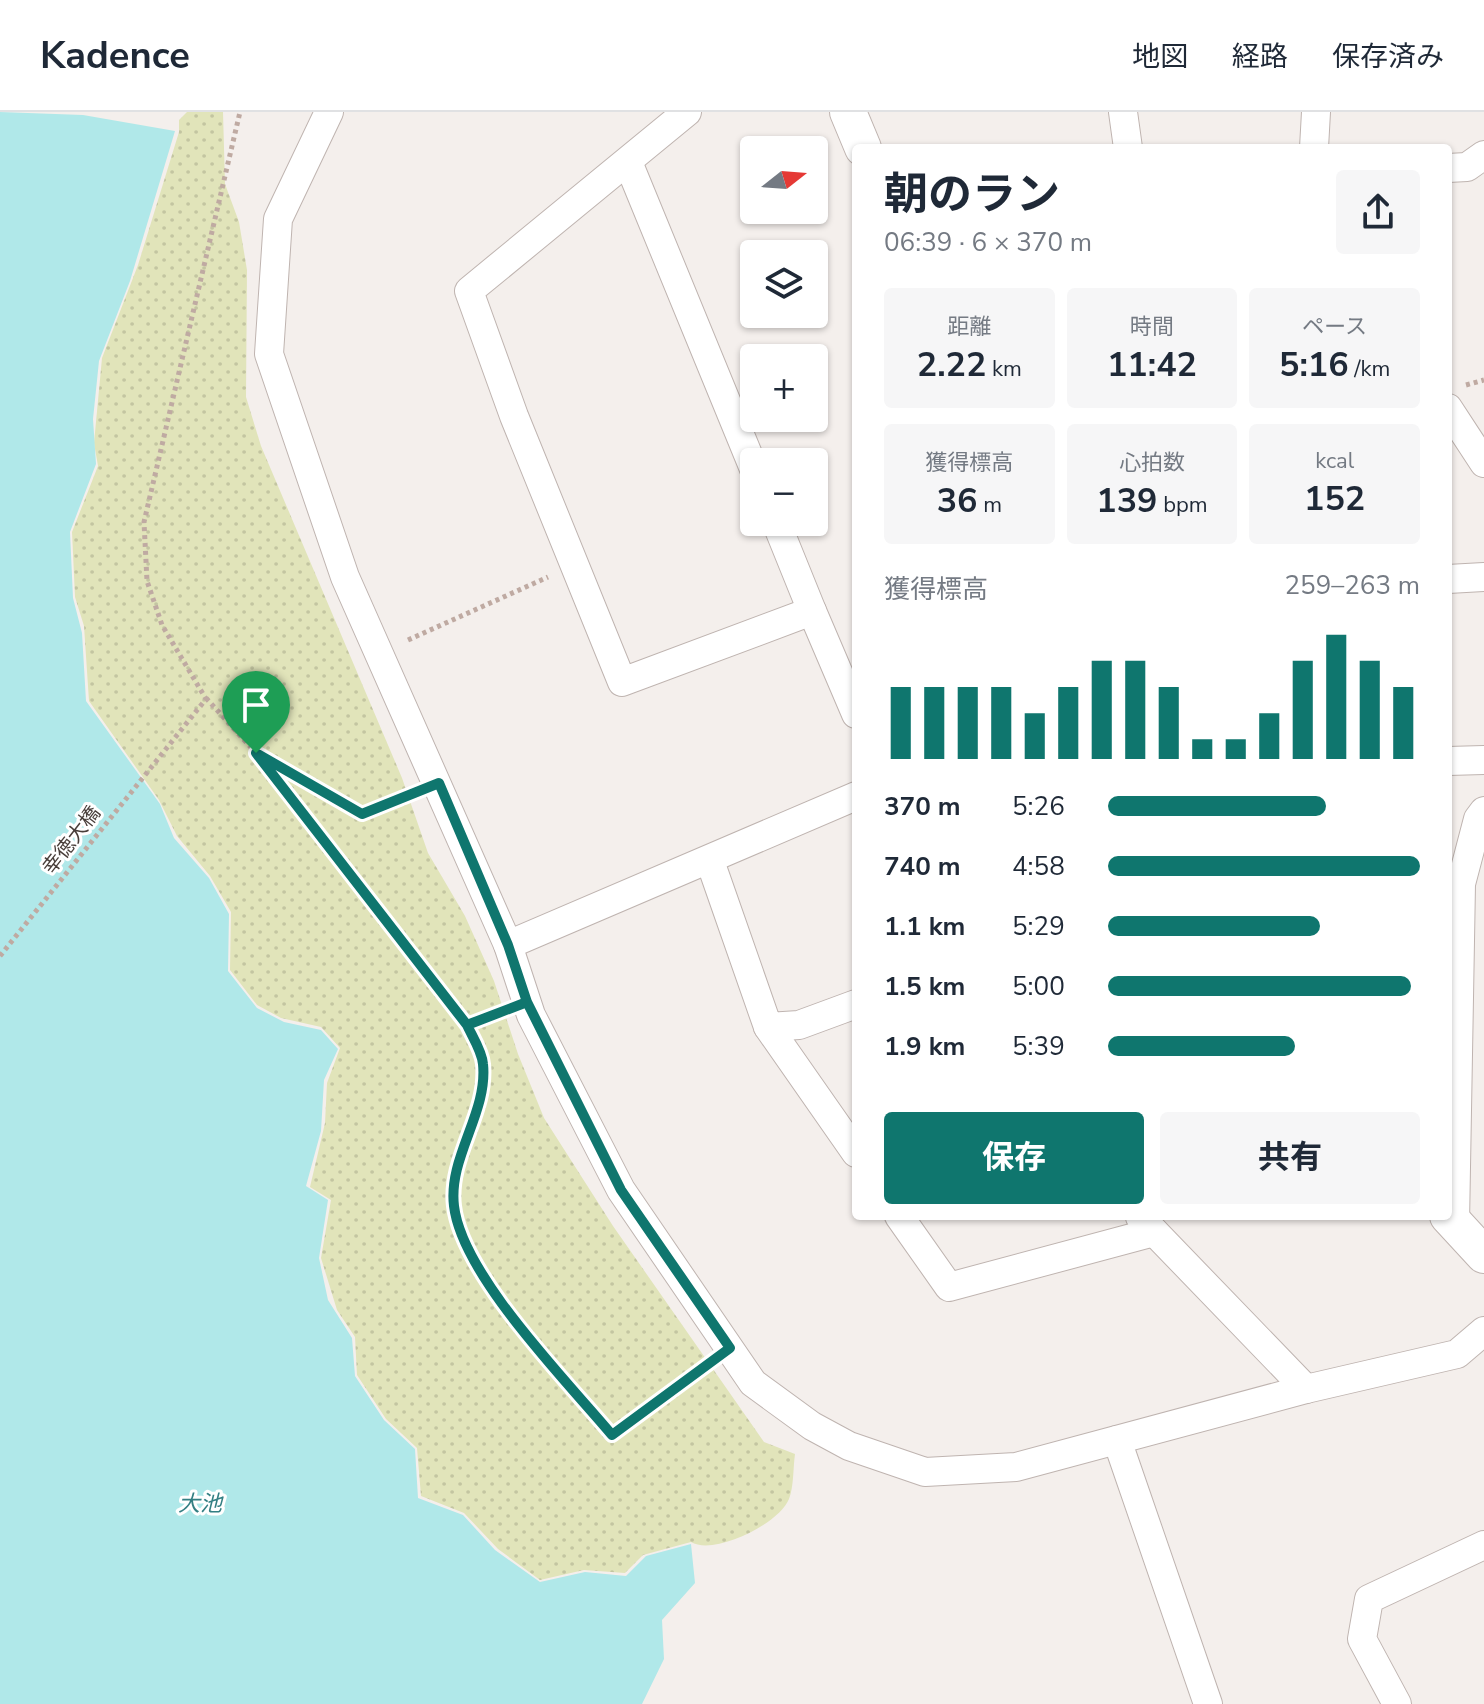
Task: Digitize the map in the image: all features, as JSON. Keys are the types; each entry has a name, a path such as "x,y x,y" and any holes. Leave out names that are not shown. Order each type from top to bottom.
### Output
{"street":[{"path":"329,112 278,219 269,354 345,577 439,783 508,945 527,1002 621,1190 753,1383 812,1426 849,1446 925,1472 1016,1467 1306,1389 1457,1354 1484,1331"},
{"path":"687,112 469,291 514,416 622,682 812,611"},
{"path":"848,112 861,144"},
{"path":"1123,112 1127,144"},
{"path":"1314,144 1316,112"},
{"path":"1452,168 1467,167 1484,155"},
{"path":"628,162 745,448"},
{"path":"1452,414 1484,463"},
{"path":"782,536 852,705"},
{"path":"1452,579 1484,577"},
{"path":"1452,761 1484,760"},
{"path":"508,945 852,798"},
{"path":"1452,1186 1461,884 1478,819 1484,811"},
{"path":"710,861 768,1027 852,1147"},
{"path":"768,1027 799,1025 852,1005"},
{"path":"902,1220 949,1287 1146,1224 1306,1389"},
{"path":"1451,1220 1484,1255"},
{"path":"1117,1440 1208,1704"},
{"path":"1397,1704 1362,1639 1369,1599 1484,1545"}],"path":[{"path":"240,112 144,522 147,581 157,610 205,698 256,753 467,1025 484,1062 481,1097 457,1167 454,1206 464,1244 482,1277 612,1435 730,1348"},
{"path":"380,653 574,565"},
{"name":"幸徳大橋","path":"0,956 205,698"},
{"path":"256,753 362,814 439,783"},
{"path":"467,1025 527,1002"}],"green space":[{"path":"187,112 223,112 225,184 239,222 247,270 246,397 261,446 402,778 428,853 465,916 494,981 518,1054 544,1118 613,1226 764,1442 795,1454 791,1494 783,1509 745,1535 715,1545 691,1542 643,1555 625,1573 584,1570 540,1580 498,1549 464,1513 421,1496 417,1448 386,1419 357,1375 355,1337 337,1310 321,1258 331,1200 310,1187 325,1123 327,1083 340,1048 321,1027 281,1018 257,1005 230,970 231,912 210,876 177,836 159,800 89,701 84,626 75,597 72,532 98,466 94,443 102,358 138,265 179,132 179,120"}],"water":[{"name":"大池","path":"0,112 83,115 175,131 130,281 99,361 93,419 96,464 70,532 73,598 82,633 86,701 160,804 174,838 209,878 229,914 228,971 257,1008 284,1022 321,1030 338,1049 324,1080 321,1131 306,1186 328,1200 319,1258 328,1300 352,1338 355,1376 384,1420 415,1449 418,1498 463,1515 495,1550 540,1582 585,1572 626,1576 646,1556 691,1544 695,1583 662,1620 664,1659 642,1704 0,1704"}],"route":[{"path":"256,753 362,814 439,783 508,945 527,1002 467,1025 484,1062 481,1097 457,1167 454,1206 464,1244 482,1277 612,1435 730,1348 621,1190 527,1002 467,1025 256,753"}]}
